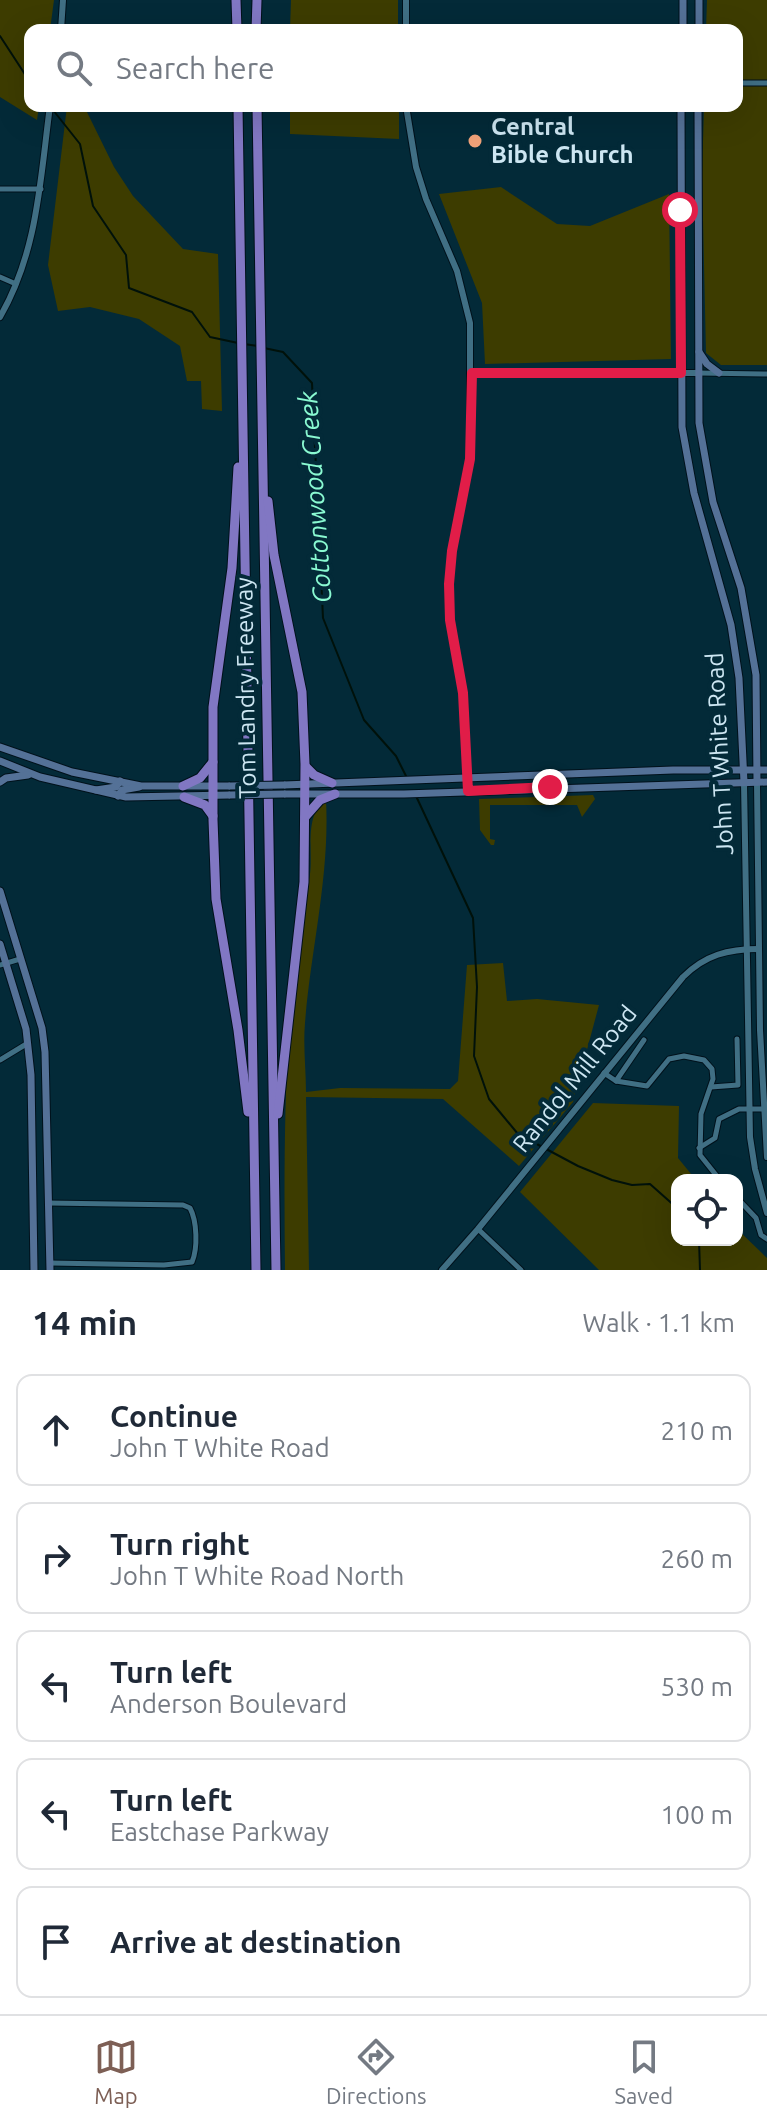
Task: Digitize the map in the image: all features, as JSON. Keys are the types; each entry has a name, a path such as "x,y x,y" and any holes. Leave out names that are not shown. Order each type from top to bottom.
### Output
{"highway":[{"path":"235,0 237,24"},
{"path":"256,0 256,24"},
{"name":"Tom Landry Freeway","path":"238,112 256,1270"},
{"name":"Tom Landry Freeway","path":"257,112 276,1270"},
{"path":"242,372 238,385 237,489 232,568 213,707 213,817 216,899 238,1030 254,1160"},
{"path":"262,451 274,555 302,692 305,764 304,882 273,1161"},
{"path":"183,786 200,778 213,762"},
{"path":"305,764 308,771 334,788 305,817"},
{"path":"184,797 205,805 213,817"}],"main road":[{"path":"683,0 683,24"},
{"path":"699,0 699,24"},
{"name":"John T White Road","path":"681,112 682,427 688,467 731,625 740,689 744,782"},
{"name":"John T White Road","path":"698,112 699,423 708,481 741,588 756,675 757,782"},
{"path":"698,348 707,364 719,373"},
{"path":"1,749 72,772 141,786"},
{"path":"0,761 40,777"},
{"path":"118,796 122,790 141,786 230,791 284,790 378,782 767,770"},
{"path":"600,773 601,786"},
{"path":"0,782 23,774 118,796 145,799 184,797 213,790"},
{"path":"94,790 116,787 120,781"},
{"path":"334,788 386,794 767,782"},
{"path":"0,891 43,1040 48,1091 50,1267"},
{"path":"0,944 3,964 28,1043 34,1270"},
{"path":"28,1043 43,1040"},
{"path":"34,1204 48,1203"}],"street":[{"path":"61,24 63,0"},
{"path":"406,0 406,24"},
{"path":"743,83 767,83"},
{"path":"0,317 17,284 30,248 41,189 49,112"},
{"path":"407,112 411,144 423,188 462,285 470,323 470,459 452,551 449,584 450,620 463,693 468,791"},
{"path":"0,189 41,189"},
{"path":"0,277 17,284"},
{"path":"472,373 767,374"},
{"path":"731,625 747,622"},
{"name":"John T White Road","path":"744,782 749,1109 755,1169 767,1213"},
{"name":"John T White Road","path":"757,782 759,949 767,1157"},
{"name":"Randol Mill Road","path":"442,1270 694,967 713,955 759,949"},
{"path":"3,964 20,959"},
{"path":"711,1087 738,1085 737,1039"},
{"path":"616,1081 644,1040"},
{"path":"0,1060 28,1043"},
{"path":"604,1073 616,1081 647,1086 665,1062 674,1057 684,1056 708,1063 712,1069 711,1087 701,1114 699,1148 701,1158 715,1174"},
{"path":"699,1148 712,1143 719,1119 735,1110 766,1108"},
{"path":"48,1203 187,1206 193,1212 195,1237 194,1260 182,1264 50,1267"},
{"path":"743,1204 756,1218 761,1235 767,1239"},
{"path":"478,1229 521,1270"}],"shaded area":[{"path":"0,0 54,0 51,24 24,24 24,112 0,97"},
{"path":"291,0 398,0 398,24 290,24"},
{"path":"707,0 767,0 767,365 721,365 706,353 702,176 704,112 743,112 743,24 706,24"},
{"path":"24,112 38,112 37,120"},
{"path":"66,112 87,112 114,167 133,196 183,249 218,254 222,411 202,409 201,381 187,381 180,346 139,319 90,307 58,311 48,265"},
{"path":"290,112 399,112 399,139 290,134"},
{"path":"501,187 557,224 590,226 669,194 671,359 485,364 482,303 439,194"},
{"path":"593,795 595,799 582,817 577,805 490,805 490,839 495,840 494,845 480,830 479,799"},
{"path":"326,800 323,884 305,1023 306,1092 340,1088 450,1089 458,1081 467,965 503,963 507,1001 537,999 599,1005 573,1102 519,1166 443,1099 306,1097 309,1270 285,1270 285,1142 290,1013 310,874 312,823 319,806"},
{"path":"593,1103 679,1106 678,1158 691,1174 671,1174 671,1246 743,1246 743,1235 767,1258 767,1270 599,1270 520,1192"}],"waterway":[{"name":"Cottonwood Creek","path":"0,36 24,73"},
{"name":"Cottonwood Creek","path":"55,112 80,144 93,206 126,255 129,288 192,312 210,337 238,343"},
{"name":"Cottonwood Creek","path":"244,344 258,346"},
{"name":"Cottonwood Creek","path":"264,348 283,352 312,383 323,618 364,720 396,756 406,776"},
{"name":"Cottonwood Creek","path":"416,796 473,918 477,987 474,1056 489,1099 518,1134 612,1180 632,1185 650,1184 671,1203"},
{"name":"Cottonwood Creek","path":"699,1246 700,1270"}],"place":[{"name":"Central Bible Church","path":"475,141"}],"route":[{"path":"550,787 468,791 463,693 450,620 449,584 452,551 470,459 472,373 681,373 680,210"}]}
